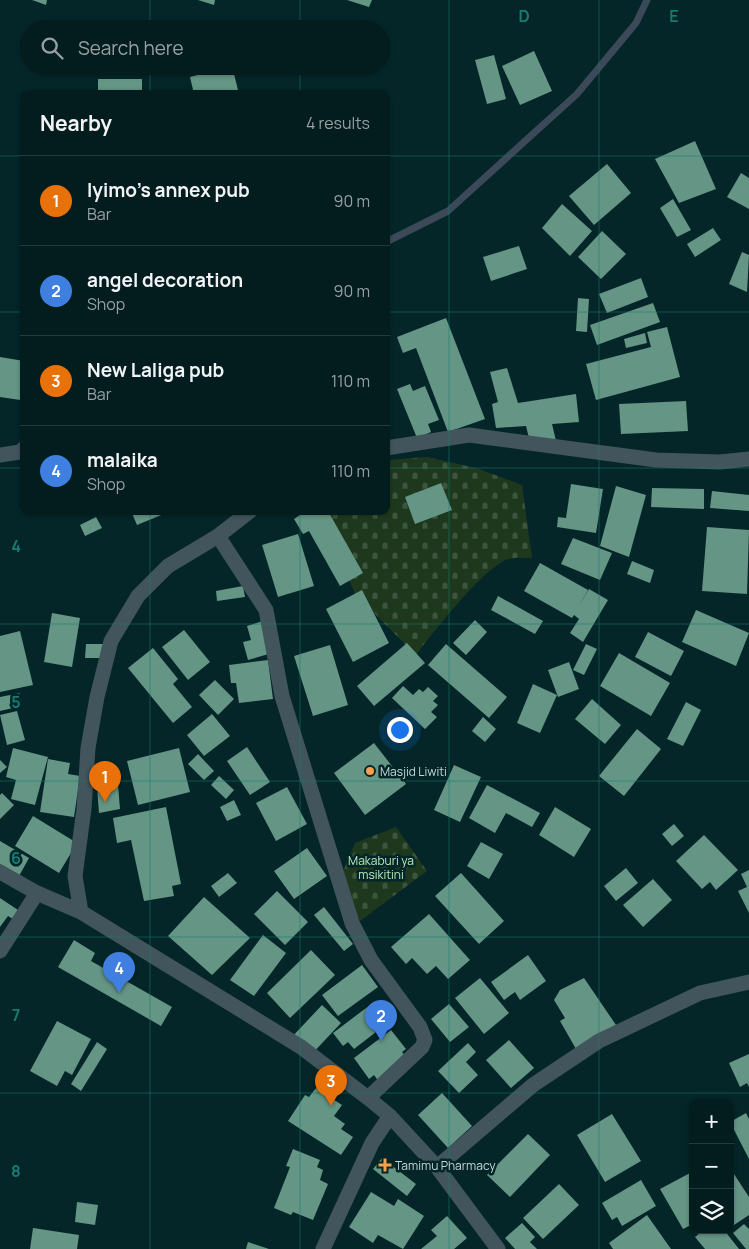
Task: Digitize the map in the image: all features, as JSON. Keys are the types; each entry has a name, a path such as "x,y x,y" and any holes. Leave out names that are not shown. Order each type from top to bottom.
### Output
{"street":[{"path":"390,447 469,435 656,460 720,462 749,459"},
{"path":"0,455 20,452"},
{"path":"81,912 75,876 84,809 88,748 97,697 111,641 138,596 168,566 218,536 245,515"},
{"path":"218,536 266,610 282,696 352,924 371,960 420,1027 425,1040 422,1047 368,1098"},
{"path":"0,872 37,893 81,912 301,1047 390,1116 437,1168 498,1249"},
{"path":"0,951 37,893"},
{"path":"437,1168 533,1085 599,1042 700,993 749,982"},
{"path":"323,1249 372,1143 390,1116"}],"green space":[{"path":"427,457 476,468 522,485 532,558 509,559 499,563 487,573 460,601 416,655 356,595 317,515 390,515 390,460"},
{"name":"Makaburi ya msikitini","path":"396,827 427,871 360,921 337,886 355,843"}],"building":[{"path":"32,0 47,0 46,5"},
{"path":"198,0 215,0 214,5"},
{"path":"347,0 372,0 369,7"},
{"path":"534,51 552,91 520,105 502,66"},
{"path":"494,55 506,99 487,104 475,60"},
{"path":"198,75 234,75 238,90 193,90 190,77"},
{"path":"98,79 142,79 142,90 98,90"},
{"path":"695,141 716,189 679,203 655,159"},
{"path":"607,164 631,193 594,225 569,196"},
{"path":"741,173 749,178 749,209 727,197"},
{"path":"673,199 691,230 677,237 660,208"},
{"path":"562,204 592,231 570,256 542,228"},
{"path":"713,228 721,240 695,257 687,244"},
{"path":"602,231 626,254 601,279 578,257"},
{"path":"519,246 527,269 491,281 483,257"},
{"path":"742,252 749,255 747,292 729,284"},
{"path":"641,278 648,297 607,313 599,294"},
{"path":"578,298 589,299 587,332 576,331"},
{"path":"653,303 660,322 597,345 590,325"},
{"path":"446,318 485,419 448,432 416,348 403,353 397,337"},
{"path":"667,327 680,377 596,400 586,364 651,347 647,332"},
{"path":"645,333 647,343 626,348 624,339"},
{"path":"0,357 20,360 20,400 0,397"},
{"path":"507,368 518,403 576,394 579,422 552,424 557,445 530,442 526,426 496,428 492,404 498,402 490,372"},
{"path":"410,384 413,391 425,386 439,420 428,424 431,432 417,438 397,389"},
{"path":"686,401 688,431 621,434 619,404"},
{"path":"441,483 452,510 415,524 405,497"},
{"path":"571,484 603,489 596,533 557,527 558,517 566,518"},
{"path":"616,486 646,495 629,557 600,546"},
{"path":"652,488 704,489 704,509 651,507"},
{"path":"712,491 749,495 749,511 710,508"},
{"path":"133,515 161,515 137,525"},
{"path":"300,515 330,515 363,573 340,586 309,531 303,534 294,519"},
{"path":"96,517 102,528 85,536 80,525"},
{"path":"707,527 749,530 747,594 702,591"},
{"path":"298,534 314,586 278,597 262,545"},
{"path":"573,538 612,553 600,580 561,564"},
{"path":"632,561 654,570 650,583 627,574"},
{"path":"540,563 588,590 578,607 589,589 608,600 583,642 570,633 579,619 574,615 572,618 524,591"},
{"path":"243,586 245,597 217,601 216,591"},
{"path":"362,590 389,643 353,662 326,609"},
{"path":"498,596 543,621 535,634 491,610"},
{"path":"696,610 749,633 736,666 682,642"},
{"path":"52,613 80,618 72,667 44,662"},
{"path":"475,620 487,632 466,655 453,643"},
{"path":"263,621 272,653 248,660 243,642 251,640 247,626"},
{"path":"184,630 210,662 188,680 162,647"},
{"path":"20,631 33,685 0,692 0,636"},
{"path":"648,632 684,651 671,676 635,657"},
{"path":"407,643 425,663 374,706 357,686"},
{"path":"86,644 105,644 105,658 85,658"},
{"path":"446,644 507,697 489,718 428,665"},
{"path":"586,644 597,649 584,675 573,670"},
{"path":"330,645 348,705 313,716 294,656"},
{"path":"153,648 178,679 173,684 192,707 173,723 128,668"},
{"path":"619,653 670,683 651,716 600,686"},
{"path":"268,660 273,699 239,703 236,683 231,683 229,665"},
{"path":"569,662 579,689 558,697 548,670"},
{"path":"215,680 234,699 218,715 199,695"},
{"path":"533,684 557,695 540,733 517,723"},
{"path":"403,686 413,695 419,689 423,692 428,687 438,696 433,701 438,705 431,712 437,717 425,729 392,698"},
{"path":"20,693 22,706 0,711 0,697"},
{"path":"592,699 621,725 605,744 575,719"},
{"path":"686,702 701,710 683,746 667,739"},
{"path":"17,711 25,740 7,745 0,715"},
{"path":"212,714 230,736 204,756 187,735"},
{"path":"483,717 496,729 485,742 472,731"},
{"path":"637,729 661,749 624,796 599,776"},
{"path":"374,743 406,784 365,815 334,773"},
{"path":"247,747 270,782 250,795 227,761"},
{"path":"13,748 48,757 35,805 11,799 16,780 6,777"},
{"path":"179,748 190,792 138,805 127,761"},
{"path":"198,754 214,771 204,780 188,764"},
{"path":"48,759 70,763 68,774 80,776 74,817 40,812"},
{"path":"0,760 7,767 0,773"},
{"path":"454,765 481,777 460,822 434,810"},
{"path":"219,776 234,790 226,799 211,785"},
{"path":"118,785 120,809 99,813 97,787"},
{"path":"487,785 540,813 532,827 506,813 495,833 469,818"},
{"path":"287,787 307,824 276,841 256,803"},
{"path":"2,793 14,805 0,819 0,795"},
{"path":"234,800 241,815 227,821 220,807"},
{"path":"166,807 181,884 172,886 174,896 144,901 131,840 117,843 113,818"},
{"path":"555,807 591,829 574,857 539,835"},
{"path":"33,816 77,843 59,873 15,846"},
{"path":"674,824 684,836 672,846 662,834"},
{"path":"704,835 738,870 716,890 710,882 702,889 676,861"},
{"path":"0,841 29,858 19,876 0,864"},
{"path":"481,842 503,854 489,879 467,866"},
{"path":"307,848 327,876 294,899 274,871"},
{"path":"626,868 638,883 616,901 604,886"},
{"path":"749,870 749,913 738,891 747,887 741,874"},
{"path":"228,873 237,883 219,897 211,886"},
{"path":"461,873 504,921 479,944 435,896"},
{"path":"653,879 672,900 643,927 623,905"},
{"path":"277,891 308,922 285,945 254,914"},
{"path":"204,897 250,938 212,975 168,936"},
{"path":"0,898 18,910 13,919 8,916 0,927"},
{"path":"324,907 353,944 344,951 314,915"},
{"path":"429,914 470,960 448,979 436,966 427,974 412,958 406,964 391,947"},
{"path":"263,935 286,953 254,996 230,980"},
{"path":"74,940 95,953 91,961 172,1007 161,1026 58,967"},
{"path":"311,950 335,975 290,1018 267,993"},
{"path":"528,955 546,981 520,1000 515,992 504,1000 491,982"},
{"path":"362,965 378,987 338,1016 322,995"},
{"path":"480,978 509,1013 484,1034 455,998"},
{"path":"584,978 616,1025 576,1049 560,1021 565,1018 554,1000 560,990"},
{"path":"374,1002 389,1022 354,1049 348,1042 343,1046 333,1033"},
{"path":"449,1004 469,1027 450,1042 431,1019"},
{"path":"322,1005 341,1023 310,1056 291,1038"},
{"path":"57,1021 91,1039 72,1075 65,1071 57,1086 30,1071"},
{"path":"391,1030 406,1049 402,1052 411,1063 382,1086 374,1075 369,1079 354,1058"},
{"path":"509,1040 534,1068 511,1088 486,1060"},
{"path":"97,1042 107,1049 81,1091 71,1084"},
{"path":"468,1043 476,1052 466,1062 478,1075 459,1093 438,1071"},
{"path":"749,1054 749,1087 747,1083 740,1087 729,1063"},
{"path":"316,1088 342,1105 334,1116 345,1124 341,1129 353,1137 341,1155 288,1121 305,1095 309,1097"},
{"path":"442,1093 472,1126 448,1148 418,1115"},
{"path":"746,1113 749,1119 749,1159 734,1130 734,1120"},
{"path":"612,1114 641,1161 605,1182 577,1135"},
{"path":"528,1134 550,1155 510,1197 487,1175"},
{"path":"293,1149 320,1160 317,1167 323,1170 320,1180 328,1184 313,1220 293,1212 291,1215 274,1208 290,1167 286,1166"},
{"path":"382,1158 416,1184 407,1196 373,1169"},
{"path":"689,1174 689,1226 683,1229 660,1189"},
{"path":"734,1174 749,1197 749,1215 734,1225"},
{"path":"641,1180 656,1206 622,1226 617,1217 612,1220 602,1203"},
{"path":"559,1184 579,1205 543,1239 523,1218"},
{"path":"371,1192 394,1206 398,1199 424,1216 403,1249 378,1235 373,1243 349,1227"},
{"path":"77,1202 98,1205 95,1225 75,1222"},
{"path":"647,1215 671,1249 613,1249 609,1243"},
{"path":"447,1216 467,1238 454,1249 421,1249 437,1236 431,1230"},
{"path":"522,1223 535,1237 530,1242 537,1249 515,1249 505,1238"},
{"path":"744,1224 749,1229 749,1249 746,1249 734,1232"},
{"path":"33,1228 79,1235 77,1249 30,1249"},
{"path":"699,1234 727,1234 739,1249 705,1249 695,1237"},
{"path":"248,1242 269,1249 246,1249"}],"waterway":[{"path":"390,240 448,211 577,94 636,23 647,0"}],"place":[{"name":"Masjid Liwiti","path":"370,771"},
{"name":"lyimo's annex pub","path":"105,802"},
{"name":"malaika","path":"119,993"},
{"name":"angel decoration","path":"381,1041"},
{"name":"New Laliga pub","path":"331,1106"},
{"name":"Tamimu Pharmacy","path":"385,1165"}]}
